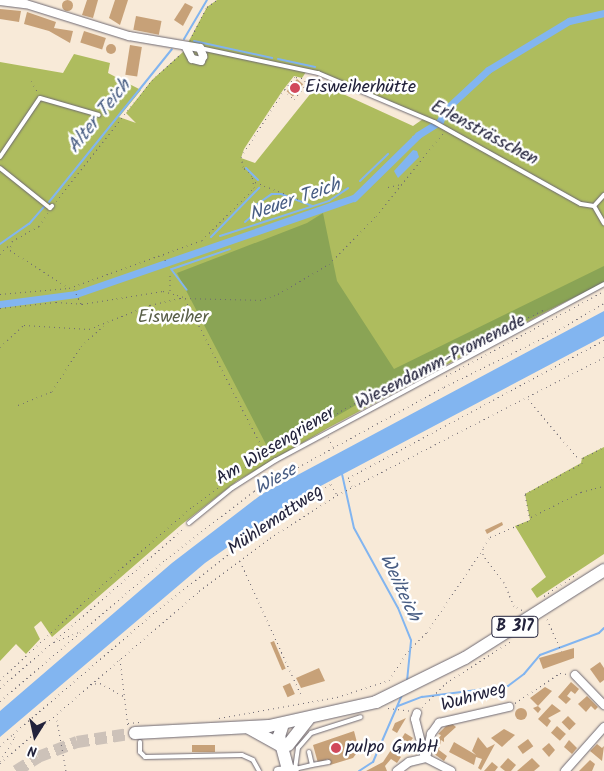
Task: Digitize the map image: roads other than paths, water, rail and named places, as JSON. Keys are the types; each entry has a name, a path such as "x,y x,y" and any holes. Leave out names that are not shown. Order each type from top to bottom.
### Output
{"main road":[{"name":"B 317","path":"133,732 249,728 283,724 308,719 404,690 465,658 604,570"},
{"path":"284,745 308,719"},
{"path":"283,724 287,768"},
{"path":"249,728 284,745"}],"street":[{"name":"Erlensträsschen","path":"0,1 26,2 129,36 200,48 203,56 197,62 192,59 186,47"},
{"path":"575,674 604,705"},
{"name":"Wuhrweg","path":"425,758 431,734 439,723 509,707"},
{"path":"417,712 415,718 425,758"},
{"path":"565,771 604,727"},
{"path":"397,771 409,762 425,758 451,771"}],"lane":[{"name":"Erlensträsschen","path":"200,48 309,71 434,122 581,204 594,206"},
{"path":"0,157 40,98 99,115"},
{"path":"0,168 51,207"},
{"path":"604,195 594,206 604,223"},
{"name":"Am Wiesengriener","path":"189,523 232,488 276,460 604,284"},
{"path":"287,768 301,742 311,733 361,717"},
{"path":"133,732 140,752 145,757 242,755 253,760 259,771"},
{"path":"309,752 312,765"},
{"path":"287,768 329,762"}],"water":[{"path":"413,150 417,151 419,157 398,178 394,171"},
{"name":"Wiese","path":"604,311 604,336 298,498 205,563 0,737 0,711 172,563 262,494"}],"waterway":[{"name":"Alter Teich","path":"184,39 207,0"},
{"name":"Neuer Teich","path":"0,304 76,294 354,198 418,135 440,121 445,110 488,70 569,21 604,13"},
{"path":"194,41 272,58"},
{"name":"Alter Teich","path":"49,202 172,49"},
{"path":"278,59 315,67"},
{"name":"Neuer Teich","path":"413,137 417,136"},
{"path":"360,181 388,154"},
{"path":"246,168 258,180"},
{"path":"211,237 259,188"},
{"path":"220,236 329,201 348,188"},
{"path":"256,205 272,194 281,194 313,206"},
{"name":"Alter Teich","path":"0,244 29,224 44,207"},
{"path":"245,222 251,217"},
{"path":"172,269 230,249"},
{"path":"171,269 187,290"},
{"name":"Weilteich","path":"342,474 354,528 398,608 411,641 407,681"},
{"path":"398,706 422,697 508,686 524,674 540,655 599,633 604,628"},
{"name":"Weilteich","path":"359,771 373,762 402,695"}],"tunnel":[{"path":"16,771 38,757 77,742 135,733"}],"place":[{"name":"Eisweiherhütte","path":"295,88"},
{"name":"pulpo GmbH","path":"336,748"}],"park label":[{"name":"Eisweiher","path":"173,318"}]}
